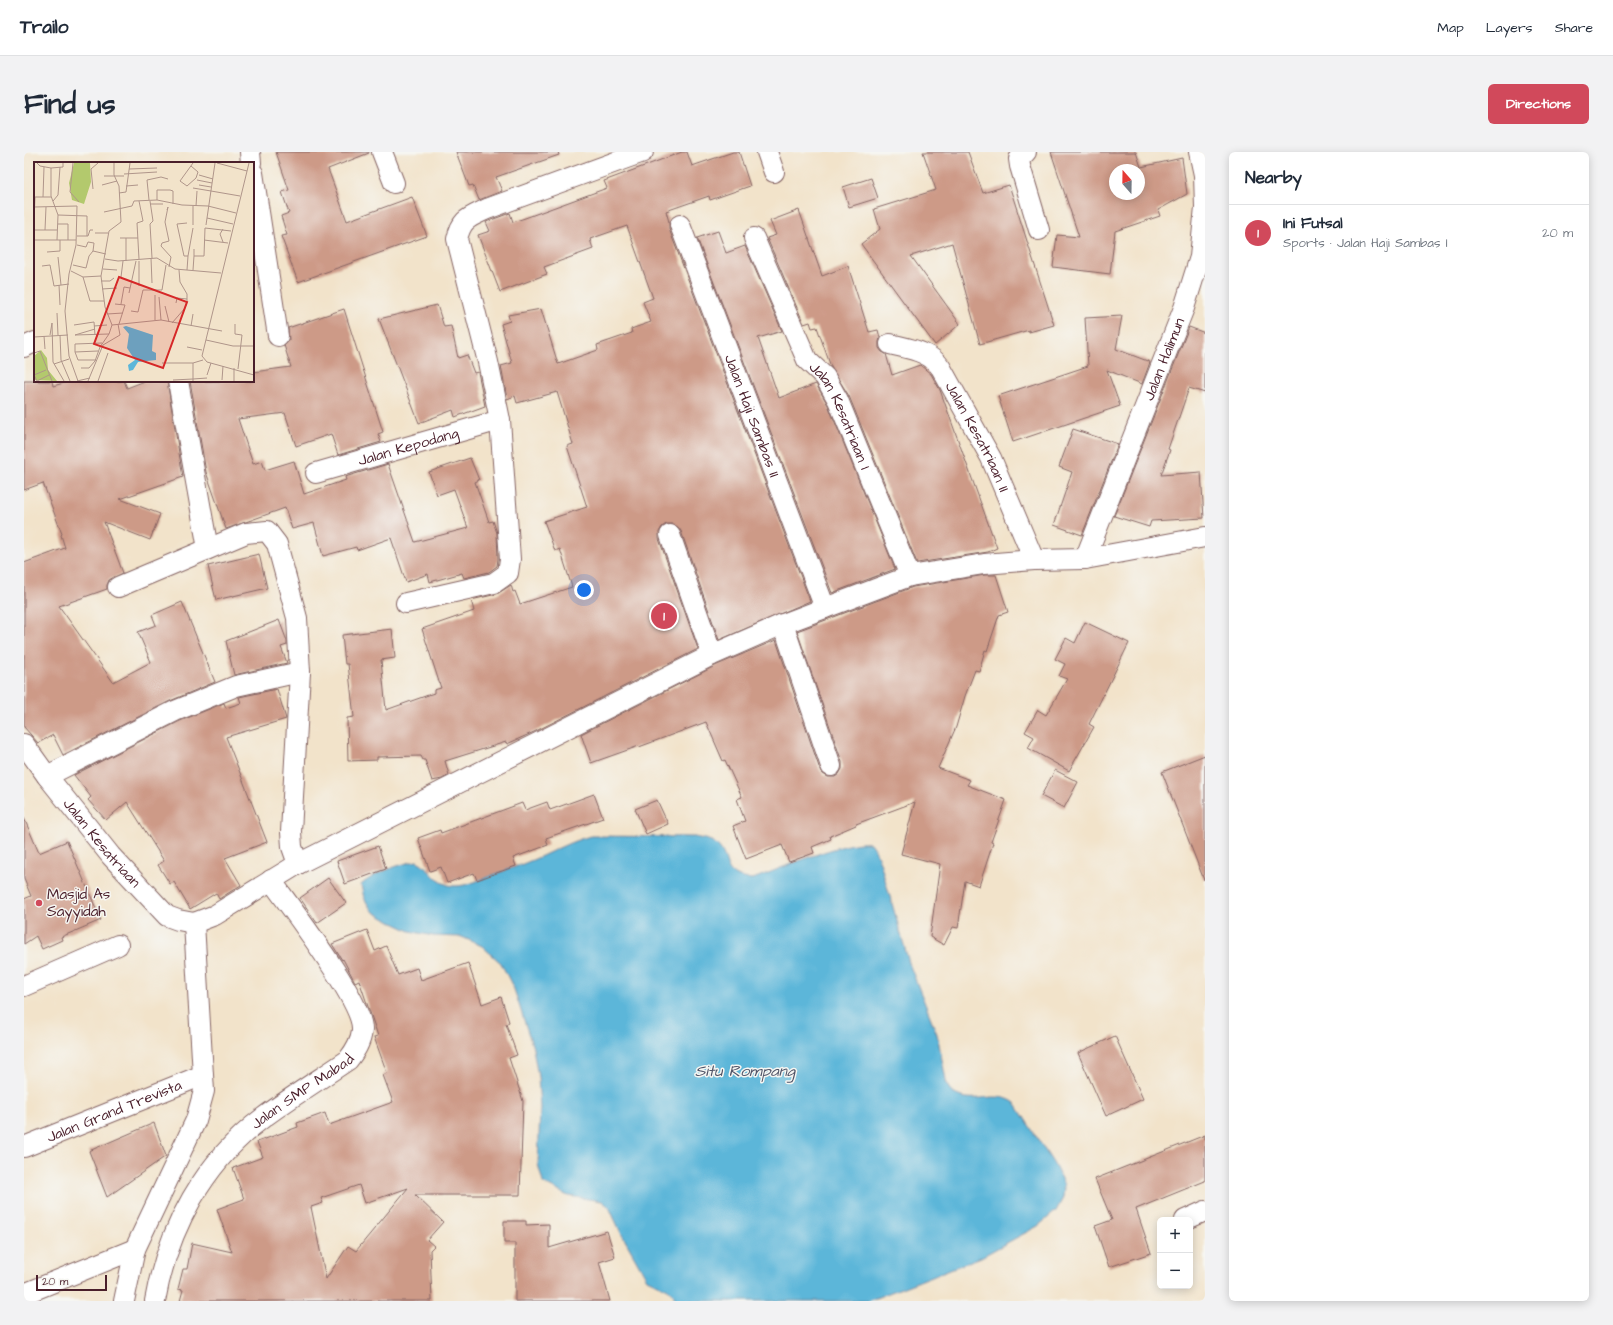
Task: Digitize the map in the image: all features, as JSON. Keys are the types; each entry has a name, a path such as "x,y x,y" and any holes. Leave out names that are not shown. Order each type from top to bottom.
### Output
{"street":[{"path":"250,152 252,162"},
{"path":"382,152 394,183"},
{"path":"406,603 494,583 508,573 510,559 500,420 488,362 457,239 459,228 464,221 487,209 643,152"},
{"path":"767,152 774,172"},
{"path":"1026,152 1021,155 1019,159 1020,166 1039,230"},
{"name":"Jalan Halimun","path":"1085,559 1184,308 1200,257 1205,207 1204,175 1199,152"},
{"path":"254,186 260,264 278,336"},
{"name":"Jalan Haji Sambas II","path":"680,225 825,608"},
{"name":"Jalan Kesatriaan I","path":"754,238 807,360 825,377 838,400 910,576"},
{"path":"24,348 34,343"},
{"name":"Jalan Kesatriaan II","path":"890,344 930,356 939,364 991,458 1034,560"},
{"path":"178,382 208,549"},
{"name":"Jalan Kepodang","path":"316,473 500,420"},
{"path":"118,587 246,533 267,531 278,544 297,618 300,672 290,832 292,846 298,864"},
{"path":"670,535 712,655"},
{"path":"194,923 215,915 298,864 712,655 783,624 910,576 984,564 1034,560 1085,559 1205,537"},
{"path":"783,624 831,766"},
{"path":"47,776 175,710 236,686 300,672"},
{"name":"Jalan Kesatriaan","path":"24,744 47,776 111,856 167,916 194,923"},
{"name":"Jalan SMP Mabad","path":"155,1301 160,1273 170,1241 189,1202 212,1168 264,1117 348,1060 357,1048 362,1030 360,1019 346,986 271,880"},
{"name":"Jalan Grand Trevista","path":"124,1301 135,1249 196,1120 204,1091 194,923"},
{"path":"24,986 118,945"},
{"name":"Jalan Grand Trevista","path":"24,1147 203,1075"},
{"path":"1192,1217 1205,1211"},
{"path":"24,1294 135,1249"}],"water":[{"name":"Situ Rompang","path":"592,836 695,837 706,839 714,842 721,850 730,871 742,878 753,879 829,850 859,843 870,843 880,862 910,966 937,1034 947,1085 952,1093 963,1098 998,1097 1015,1103 1055,1166 1064,1185 1063,1198 1056,1211 1038,1226 981,1257 868,1301 676,1301 673,1294 668,1289 647,1279 621,1233 609,1207 602,1201 568,1196 543,1183 538,1164 540,1108 538,1077 533,1048 514,989 501,963 482,946 462,937 433,936 410,931 387,920 372,911 364,898 361,885 372,877 388,870 403,864 417,861 425,866 438,880 448,885 465,885 542,856 577,840"}],"building":[{"path":"276,152 369,152 328,169 347,221 412,197 427,236 298,282 281,236 287,235 281,216 289,213 282,192 289,190"},
{"path":"456,152 558,152 559,155 496,177 502,191 479,200 473,185 469,186"},
{"path":"682,152 687,152 692,166 733,152 739,152 750,186 710,200 709,196 666,211 669,229 810,601 719,640 681,531 673,524 666,524 659,532 659,539 698,649 534,732 507,744 506,742 445,761 449,775 442,779 432,781 425,760 423,760 421,756 377,757 377,760 348,761 347,718 354,717 348,664 345,664 342,635 392,629 395,658 381,660 386,710 434,693 434,690 441,688 422,629 474,611 471,600 497,594 511,585 520,604 572,587 560,549 555,551 544,521 587,507 567,446 573,444 557,392 517,403 515,396 507,399 501,366 512,363 501,324 510,321 508,315 541,309 558,364 598,350 597,345 632,333 631,329 651,322 643,302 653,298 627,226 590,239 593,249 544,267 547,274 500,292 478,235 490,231 486,222 510,213 513,222 525,218 607,188 604,181"},
{"path":"923,152 968,152 983,193 1009,185 1054,325 1029,332 1029,330 980,344 952,243 911,256 960,324 935,345 861,244 880,229 874,209 936,190"},
{"path":"1051,152 1136,152 1140,164 1109,164 1109,200 1145,200 1145,166 1182,158 1187,194 1158,210 1160,216 1115,231 1110,274 1053,267 1057,235 1079,237"},
{"path":"871,178 878,198 849,207 843,187"},
{"path":"799,210 822,276 848,266 869,332 878,330 880,338 879,348 886,354 892,375 920,365 931,374 940,390 997,548 988,552 917,563 849,396 831,367 817,327 812,328 810,322 804,324 767,238 776,235 770,221"},
{"path":"718,231 726,253 745,246 782,331 758,338 779,398 816,384 828,405 895,569 832,593 697,238"},
{"path":"437,305 444,327 451,326 458,358 467,355 474,373 478,372 485,406 455,417 453,410 419,423 379,319"},
{"path":"344,309 383,432 378,434 381,442 338,455 331,434 296,446 285,413 238,419 253,464 262,461 265,470 294,461 304,494 346,480 345,477 388,464 415,542 468,528 454,489 437,495 429,472 470,458 479,480 475,482 489,522 493,521 497,533 497,566 489,572 464,578 462,573 430,582 428,574 406,582 391,538 357,550 356,547 323,556 314,523 292,529 285,508 226,529 206,472 190,382 254,382 254,372 291,367 284,345 289,340 288,328"},
{"path":"1122,316 1116,349 1150,362 1142,384 1107,370 1120,406 1013,442 998,396 1088,366 1085,318"},
{"path":"1189,327 1205,333 1205,393 1189,388 1168,449 1170,450 1161,475 1201,472 1204,518 1151,521 1149,527 1114,516"},
{"path":"24,381 52,382 53,386 67,382 124,382 127,388 142,382 167,382 183,477 120,499 160,514 150,540 104,522 123,573 109,580 107,589 59,606 113,682 151,662 138,632 156,625 152,615 182,602 215,682 170,701 63,755 53,735 38,743 24,727 24,563 65,548 62,534 43,483 24,490"},
{"path":"1073,429 1118,444 1082,535 1054,525 1072,472 1059,467"},
{"path":"259,554 267,588 216,600 208,566"},
{"path":"985,575 996,575 1008,612 999,615 987,651 985,650 979,671 975,670 965,696 956,727 938,768 970,780 967,785 1006,800 991,842 993,843 979,886 965,881 958,928 953,927 944,945 930,937 940,864 901,854 915,802 856,824 830,836 831,839 812,847 814,853 789,862 782,845 746,859 733,826 745,821 737,799 742,797 725,760 723,761 706,722 591,763 581,734 717,665 776,640 820,770 828,777 835,777 842,769 842,762 797,631 913,587"},
{"path":"279,620 287,641 287,645 281,647 287,663 234,675 226,641"},
{"path":"1085,622 1129,643 1089,724 1094,727 1069,771 1028,748 1034,737 1025,732 1038,710 1046,715 1067,679 1059,676 1065,664 1055,659 1066,638 1075,643"},
{"path":"277,689 286,719 226,737 267,842 225,858 241,885 219,899 216,893 190,909 174,882 170,884 158,865 164,861 127,802 106,820 88,800 91,797 74,775 180,721 224,703 226,708 241,703 239,697"},
{"path":"1205,755 1205,879 1204,880 1162,772"},
{"path":"1055,770 1078,782 1064,808 1041,796"},
{"path":"594,794 603,818 546,838 548,845 513,858 516,866 477,880 474,873 447,883 441,867 430,871 418,838 440,830 441,833 522,803 525,810 547,802 550,810"},
{"path":"657,800 668,824 646,834 635,809"},
{"path":"24,818 39,853 67,841 101,920 61,937 62,940 42,949 36,936 24,944 24,899 31,896 24,879"},
{"path":"378,846 386,869 345,884 337,861"},
{"path":"328,878 346,903 317,923 300,898"},
{"path":"367,930 375,951 386,946 398,975 417,968 421,980 468,963 482,1004 501,997 509,1022 506,1024 517,1055 509,1058 523,1101 520,1195 415,1195 443,1222 427,1240 434,1246 430,1250 432,1301 180,1301 183,1290 178,1289 183,1269 187,1269 192,1243 232,1252 217,1209 244,1199 233,1168 263,1157 257,1142 298,1127 297,1123 325,1113 329,1125 393,1102 383,1075 387,1073 374,1037 378,1036 359,980 355,982 343,959 342,960 332,944","holes":["359,1185 365,1203 408,1188 356,1251 348,1246 326,1279 311,1207 323,1203 321,1198"]},
{"path":"1115,1036 1143,1099 1106,1116 1078,1053"},
{"path":"154,1123 166,1156 107,1197 89,1151"},
{"path":"1205,1135 1205,1181 1136,1209 1151,1253 1109,1267 1095,1226 1112,1220 1095,1179"},
{"path":"504,1221 526,1221 526,1225 549,1224 549,1248 607,1231 615,1257 599,1262 610,1301 515,1301 515,1243 504,1243"}],"place":[{"name":"Ini Futsal","path":"664,616"},
{"name":"Masjid As Sayyidah","path":"39,903"}]}
